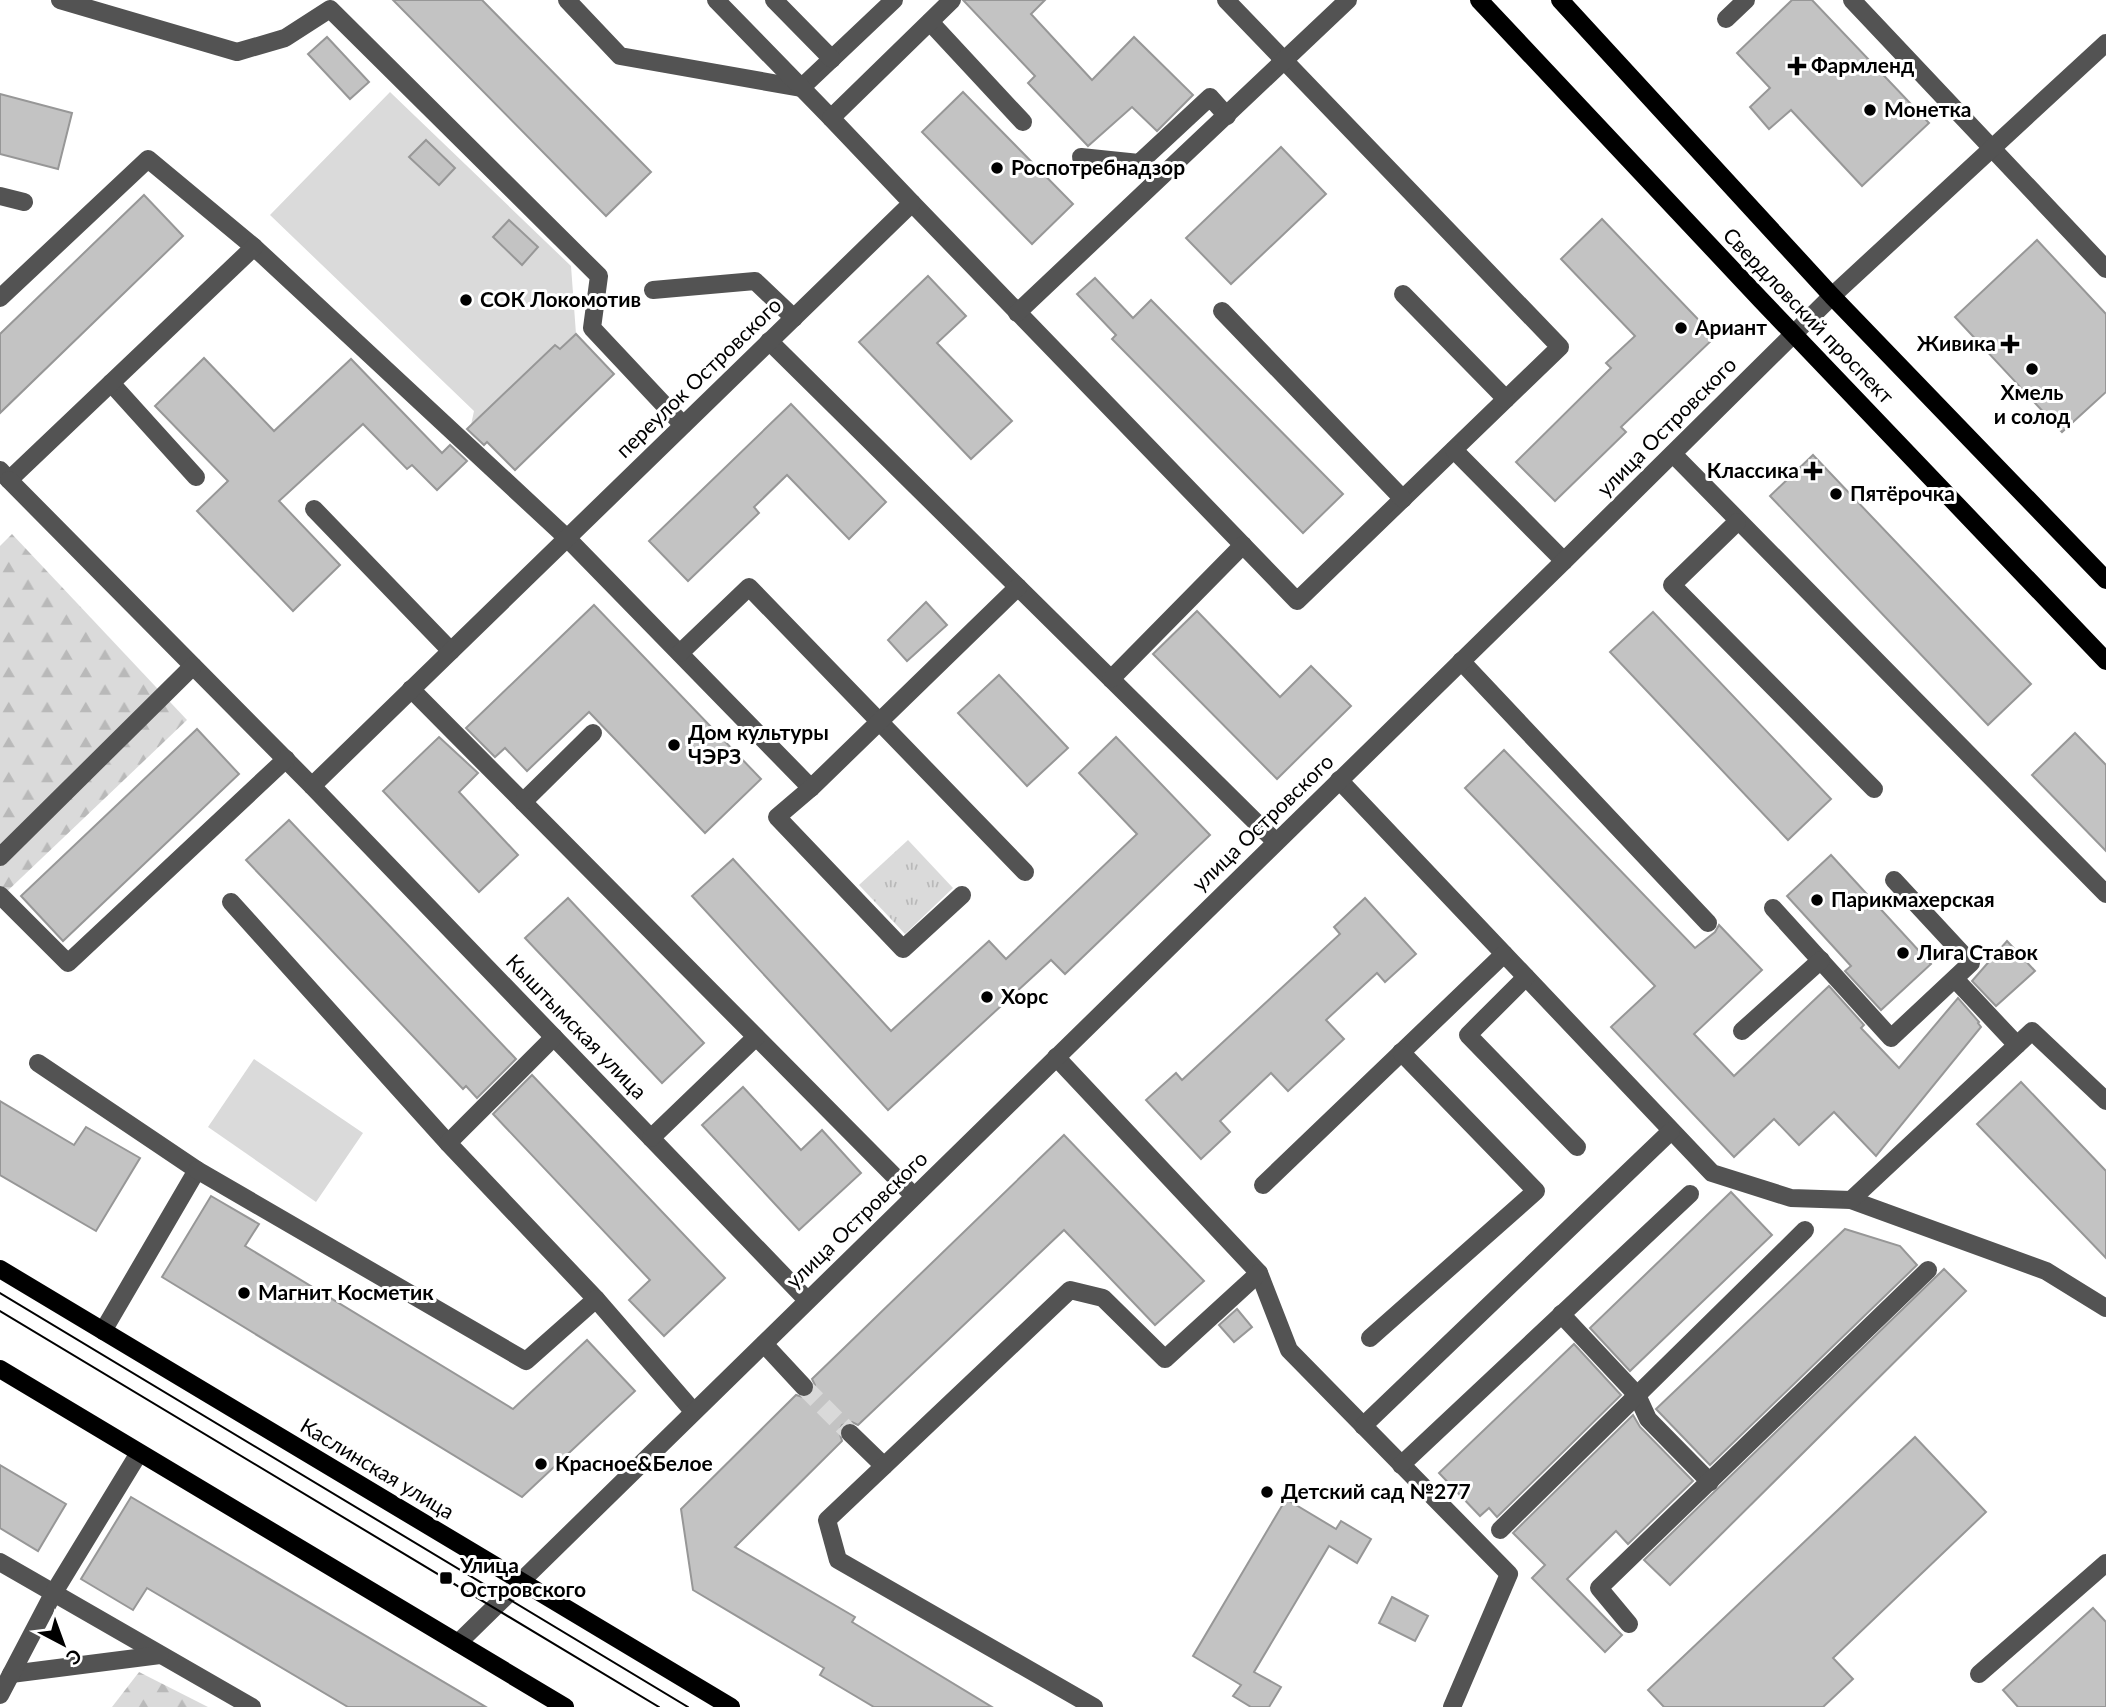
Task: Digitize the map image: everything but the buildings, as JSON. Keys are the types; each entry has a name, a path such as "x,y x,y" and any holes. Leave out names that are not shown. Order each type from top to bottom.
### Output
{"main road":[{"name":"Свердловский проспект","path":"1479,0 2106,661"},
{"name":"Свердловский проспект","path":"1560,0 1832,296 2106,580"},
{"name":"Каслинская улица","path":"0,1269 731,1707"},
{"path":"0,1369 565,1707"}],"street":[{"path":"60,0 237,52 285,38 330,9 599,276 592,328 683,425"},
{"path":"567,0 620,56 801,88"},
{"path":"716,0 1297,601 1560,347 1226,0"},
{"path":"774,0 832,59"},
{"path":"801,88 894,0"},
{"path":"831,118 952,0"},
{"path":"1017,313 1348,0"},
{"path":"1726,19 1746,0"},
{"path":"1852,0 2106,269"},
{"path":"930,22 1023,122"},
{"name":"улица Островского","path":"457,1643 1832,296 2106,43"},
{"path":"1081,157 1139,163 1210,97 1227,116"},
{"path":"0,298 148,159 254,247 567,538 811,788"},
{"path":"0,196 24,202"},
{"name":"переулок Островского","path":"312,786 912,202"},
{"path":"4,475 111,383 254,247"},
{"path":"653,290 755,281 793,318"},
{"path":"1403,294 1506,400"},
{"path":"1222,311 1403,499"},
{"path":"769,341 1276,842"},
{"path":"111,383 196,477"},
{"path":"1454,450 1564,561"},
{"path":"1673,454 2106,894"},
{"name":"Кыштымская улица","path":"4,475 286,759 807,1300"},
{"path":"314,509 451,651"},
{"path":"1737,522 1672,584 1874,789"},
{"path":"1111,679 1243,545"},
{"path":"680,653 749,587 1025,872"},
{"path":"962,895 903,949 777,817 811,788 1018,587"},
{"path":"1461,661 1709,923"},
{"path":"0,857 193,666"},
{"path":"411,689 914,1196"},
{"path":"523,802 593,733"},
{"path":"0,895 68,963 286,759"},
{"path":"1339,780 1712,1173 1791,1198 1851,1200 2046,1271 2106,1308"},
{"path":"1773,908 1891,1038 1971,963 1894,880"},
{"path":"231,902 448,1143 596,1300 693,1410"},
{"path":"1263,1185 1504,954"},
{"path":"1742,1031 1821,960"},
{"path":"1526,977 1468,1035 1577,1147"},
{"path":"1955,979 2017,1045"},
{"path":"1851,1200 2032,1031 2106,1101"},
{"path":"448,1143 554,1037"},
{"path":"651,1138 756,1037"},
{"path":"1370,1338 1536,1191 1401,1052"},
{"path":"1056,1057 1259,1273 1289,1350 1509,1574 1452,1707"},
{"path":"38,1063 197,1170 526,1361 596,1300"},
{"path":"1363,1426 1671,1131"},
{"path":"103,1331 197,1170"},
{"path":"1401,1465 1690,1194"},
{"path":"1500,1530 1805,1230"},
{"path":"1629,1624 1599,1588 1928,1270"},
{"path":"1094,1707 838,1560 827,1520 1070,1290 1102,1297 1165,1359 1259,1273"},
{"path":"1561,1314 1637,1395 1648,1419 1710,1482"},
{"path":"764,1344 804,1387"},
{"path":"850,1433 884,1466"},
{"path":"0,1695 53,1594 139,1452"},
{"path":"0,1562 252,1707"},
{"path":"1979,1674 2106,1563"},
{"path":"11,1674 160,1656"}],"green space":[{"name":"СОК Локомотив","path":"390,92 571,266 576,334 614,374 515,470 471,425 474,411 270,215"},
{"path":"12,534 187,720 0,898 0,546"},
{"path":"908,840 953,888 905,934 859,885"},
{"path":"254,1059 363,1133 316,1202 208,1127"},
{"path":"139,1672 208,1707 112,1707"}],"tunnel":[{"path":"804,1387 850,1433"}],"tram line":[{"path":"0,1293 688,1707"},
{"path":"0,1311 659,1707"}],"place":[{"name":"Фармленд","path":"1797,66"},
{"name":"Монетка","path":"1870,110"},
{"name":"Роспотребнадзор","path":"997,168"},
{"name":"СОК Локомотив","path":"466,300"},
{"name":"Ариант","path":"1681,328"},
{"name":"Живика","path":"2010,344"},
{"name":"Хмель и солод","path":"2032,369"},
{"name":"Классика","path":"1813,471"},
{"name":"Пятёрочка","path":"1836,494"},
{"name":"Дом культуры ЧЭРЗ","path":"674,745"},
{"name":"Парикмахерская","path":"1817,900"},
{"name":"Лига Ставок","path":"1903,953"},
{"name":"Хорс","path":"987,997"},
{"name":"Магнит Косметик","path":"244,1293"},
{"name":"Красное&Белое","path":"541,1464"},
{"name":"Детский сад №277","path":"1267,1492"},
{"name":"Улица Островского","path":"446,1578"}]}
